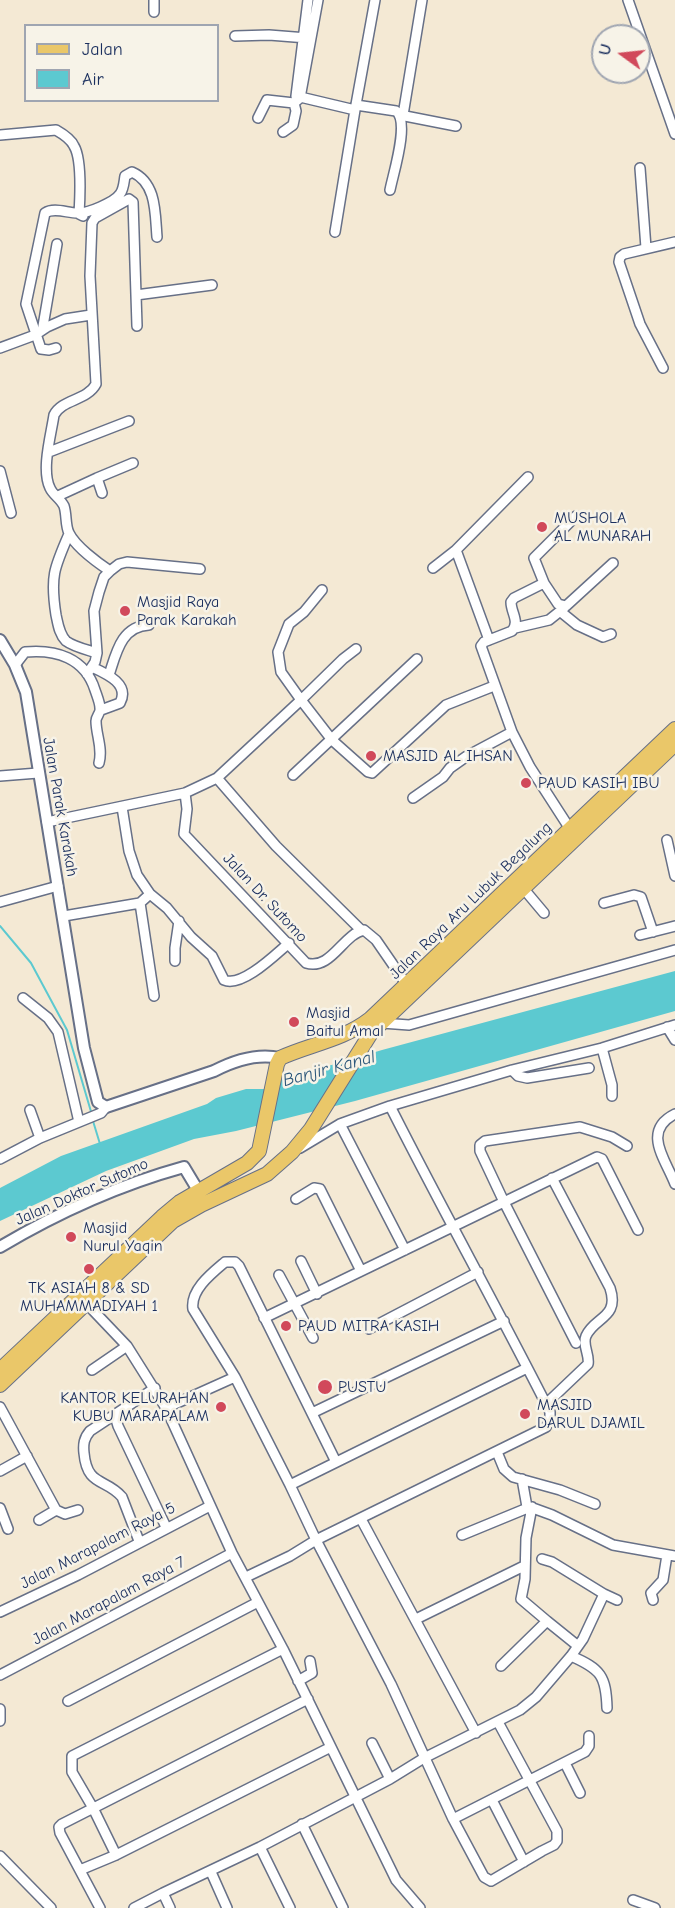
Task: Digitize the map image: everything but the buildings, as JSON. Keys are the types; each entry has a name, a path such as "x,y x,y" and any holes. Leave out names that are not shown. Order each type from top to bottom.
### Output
{"main road":[{"name":"Jalan Raya Aru Lubuk Begalung","path":"146,1238 201,1205 267,1174 292,1152 311,1129 376,1028 629,781 675,729"},
{"name":"Jalan Raya Aru Lubuk Begalung","path":"278,1064 356,1030 527,879 570,829 675,744"},
{"path":"0,1385 87,1304 180,1202 247,1163 259,1151 278,1064"},
{"path":"0,1370 146,1238"}],"street":[{"path":"154,0 154,12"},
{"path":"307,38 308,0"},
{"path":"283,132 293,125 297,101 295,94 318,0"},
{"path":"335,232 375,0"},
{"path":"390,190 403,127 401,115 422,0"},
{"path":"628,0 675,134"},
{"path":"235,36 269,35 307,38"},
{"path":"258,118 267,100 297,101 396,111 401,115 456,126"},
{"path":"0,135 56,130 73,144 77,154 79,172 79,214"},
{"path":"640,168 646,248"},
{"path":"79,214 91,211 118,197 125,176 132,172 139,176 153,196 157,237"},
{"path":"97,653 71,644 62,636 59,629 52,578 69,534 65,508 49,487 47,476 54,415 57,409 90,393 96,384 90,276 93,221 126,200 133,202 137,326"},
{"path":"56,348 42,350 40,332 26,304 43,215 48,210 79,214 93,221"},
{"path":"663,368 639,324 619,262 620,257 624,254 675,242"},
{"path":"40,332 43,327 57,244"},
{"path":"136,295 212,285"},
{"path":"0,348 65,319 91,315"},
{"path":"49,452 129,421"},
{"path":"58,496 133,463"},
{"path":"0,471 11,513"},
{"path":"433,568 456,550 528,477"},
{"path":"98,478 102,494"},
{"path":"576,516 534,558 544,583 563,609 587,630 603,637 611,634"},
{"path":"69,534 96,561 110,571"},
{"path":"456,550 489,640"},
{"path":"99,762 101,751 96,721 101,710 89,670 97,653 95,603 104,577 119,564 127,562 200,569"},
{"path":"570,829 530,767 512,732 482,648 484,642 515,628 549,620 613,562"},
{"path":"515,628 516,622 511,602 514,598 544,583"},
{"path":"322,590 304,612 289,624 278,652 281,672 332,740 368,772 372,773 446,705 494,686"},
{"path":"109,675 122,639 130,631 142,625 149,625"},
{"name":"Jalan Parak Karakah","path":"0,640 15,664 26,692 84,1048 96,1097 104,1110"},
{"path":"47,822 185,793 217,778 343,659 357,649"},
{"path":"15,664 25,652 46,651 65,656 89,670 109,675 122,687 122,700 116,706 101,710"},
{"path":"293,775 417,659"},
{"path":"413,798 443,777 450,768 466,756 512,732"},
{"path":"0,776 38,773"},
{"path":"217,778 276,846 361,930 368,931 407,985"},
{"name":"Jalan Dr. Sutomo","path":"185,793 187,809 184,834 306,963 316,964 326,960 361,930"},
{"path":"122,807 129,850 137,875 150,894 167,908 191,937 212,956 227,982 254,973 289,943"},
{"path":"667,840 675,876"},
{"path":"527,879 544,913"},
{"path":"0,902 58,886"},
{"path":"64,916 140,903 150,894"},
{"path":"604,903 634,895 641,897 653,932"},
{"path":"140,903 154,996"},
{"path":"175,961 179,921"},
{"path":"640,935 675,926"},
{"path":"376,1028 409,1025 675,950"},
{"path":"23,998 48,1018 58,1032 80,1121"},
{"path":"292,1152 340,1124 390,1106 512,1070 602,1048 671,1026 675,1040"},
{"path":"602,1048 612,1085 612,1096"},
{"path":"0,1159 40,1138 104,1110 231,1063 264,1056 278,1064"},
{"path":"512,1070 518,1076 527,1078 589,1068"},
{"path":"246,1577 546,1427 550,1418 546,1404 504,1322 390,1106"},
{"path":"30,1110 40,1138"},
{"path":"674,1181 662,1158 658,1140 661,1125 675,1114"},
{"path":"340,1124 405,1250"},
{"path":"576,1343 480,1151 483,1141 580,1127 612,1137 627,1146"},
{"path":"264,1318 592,1159 600,1158 638,1230"},
{"name":"Jalan Doktor Sutomo","path":"0,1247 39,1224 141,1179 173,1170 184,1167 199,1192"},
{"path":"546,1404 588,1365 585,1338 606,1315 612,1299 609,1288 552,1178"},
{"path":"296,1199 314,1188 320,1189 361,1271"},
{"path":"336,1462 235,1262 225,1262 205,1281 194,1296 193,1309 236,1377 316,1540 391,1684 453,1818 487,1880 495,1880 554,1845 558,1837 557,1831 498,1722"},
{"path":"301,1262 317,1294"},
{"path":"369,1329 478,1272"},
{"path":"279,1275 313,1338"},
{"path":"87,1304 127,1346 155,1388 232,1553 283,1649 396,1880 420,1908"},
{"path":"312,1413 504,1322"},
{"path":"92,1370 127,1346"},
{"path":"290,1485 527,1368"},
{"path":"166,1408 236,1377"},
{"path":"140,1541 122,1497 93,1477 86,1466 85,1437 90,1431 155,1388"},
{"path":"0,1407 56,1510 65,1514 78,1510"},
{"path":"115,1416 166,1527"},
{"path":"497,1452 504,1469 513,1477 560,1490 595,1504"},
{"path":"0,1471 27,1456"},
{"path":"522,1479 530,1507 524,1566 525,1579 521,1600 578,1646"},
{"name":"Jalan Marapalam Raya 5","path":"0,1612 78,1575 210,1506"},
{"path":"462,1535 530,1507 552,1515 613,1545 671,1555 663,1580 651,1593 653,1600"},
{"path":"0,1508 8,1529"},
{"path":"39,1520 56,1510"},
{"path":"361,1519 476,1733"},
{"name":"Jalan Marapalam Raya 7","path":"0,1675 232,1553"},
{"path":"542,1559 552,1562 617,1600"},
{"path":"416,1619 524,1566"},
{"path":"134,1908 261,1847 390,1779 424,1758 498,1722 531,1702 578,1646 604,1594"},
{"path":"68,1701 258,1602"},
{"path":"501,1666 547,1622"},
{"path":"116,1855 72,1772 70,1760 74,1753 283,1649"},
{"path":"571,1656 591,1666 603,1678 607,1708"},
{"path":"298,1681 312,1673 309,1661"},
{"path":"100,1908 60,1833 59,1827 308,1699"},
{"path":"0,1708 0,1721"},
{"path":"453,1818 587,1751 589,1736"},
{"path":"372,1743 390,1779"},
{"path":"80,1870 116,1855 331,1747"},
{"path":"565,1763 580,1792"},
{"path":"492,1800 524,1862"},
{"path":"302,1824 343,1908"},
{"path":"261,1847 290,1908"},
{"path":"0,1856 51,1908"},
{"path":"211,1872 227,1908"},
{"path":"163,1893 170,1908"},
{"path":"633,1900 655,1908"}],"water":[{"name":"Banjir Kanal","path":"675,971 675,1011 355,1101 236,1131 194,1139 106,1171 0,1221 0,1188 61,1156 207,1104 216,1098 246,1089 264,1089 281,1080 382,1050"}],"waterway":[{"path":"0,926 31,963 67,1030 92,1115"},
{"path":"93,1121 100,1144"}],"place":[{"name":"MUSHOLA AL MUNARAH","path":"542,527"},
{"name":"Masjid Raya Parak Karakah","path":"125,611"},
{"name":"MASJID AL IHSAN","path":"371,756"},
{"name":"PAUD KASIH IBU","path":"526,783"},
{"name":"Masjid Baitul Amal","path":"294,1022"},
{"name":"Masjid Nurul Yaqin","path":"71,1237"},
{"name":"TK ASIAH 8 & SD MUHAMMADIYAH 1","path":"89,1269"},
{"name":"PAUD MITRA KASIH","path":"286,1326"},
{"name":"PUSTU","path":"325,1387"},
{"name":"KANTOR KELURAHAN KUBU MARAPALAM","path":"221,1407"},
{"name":"MASJID DARUL DJAMIL","path":"525,1414"}]}
